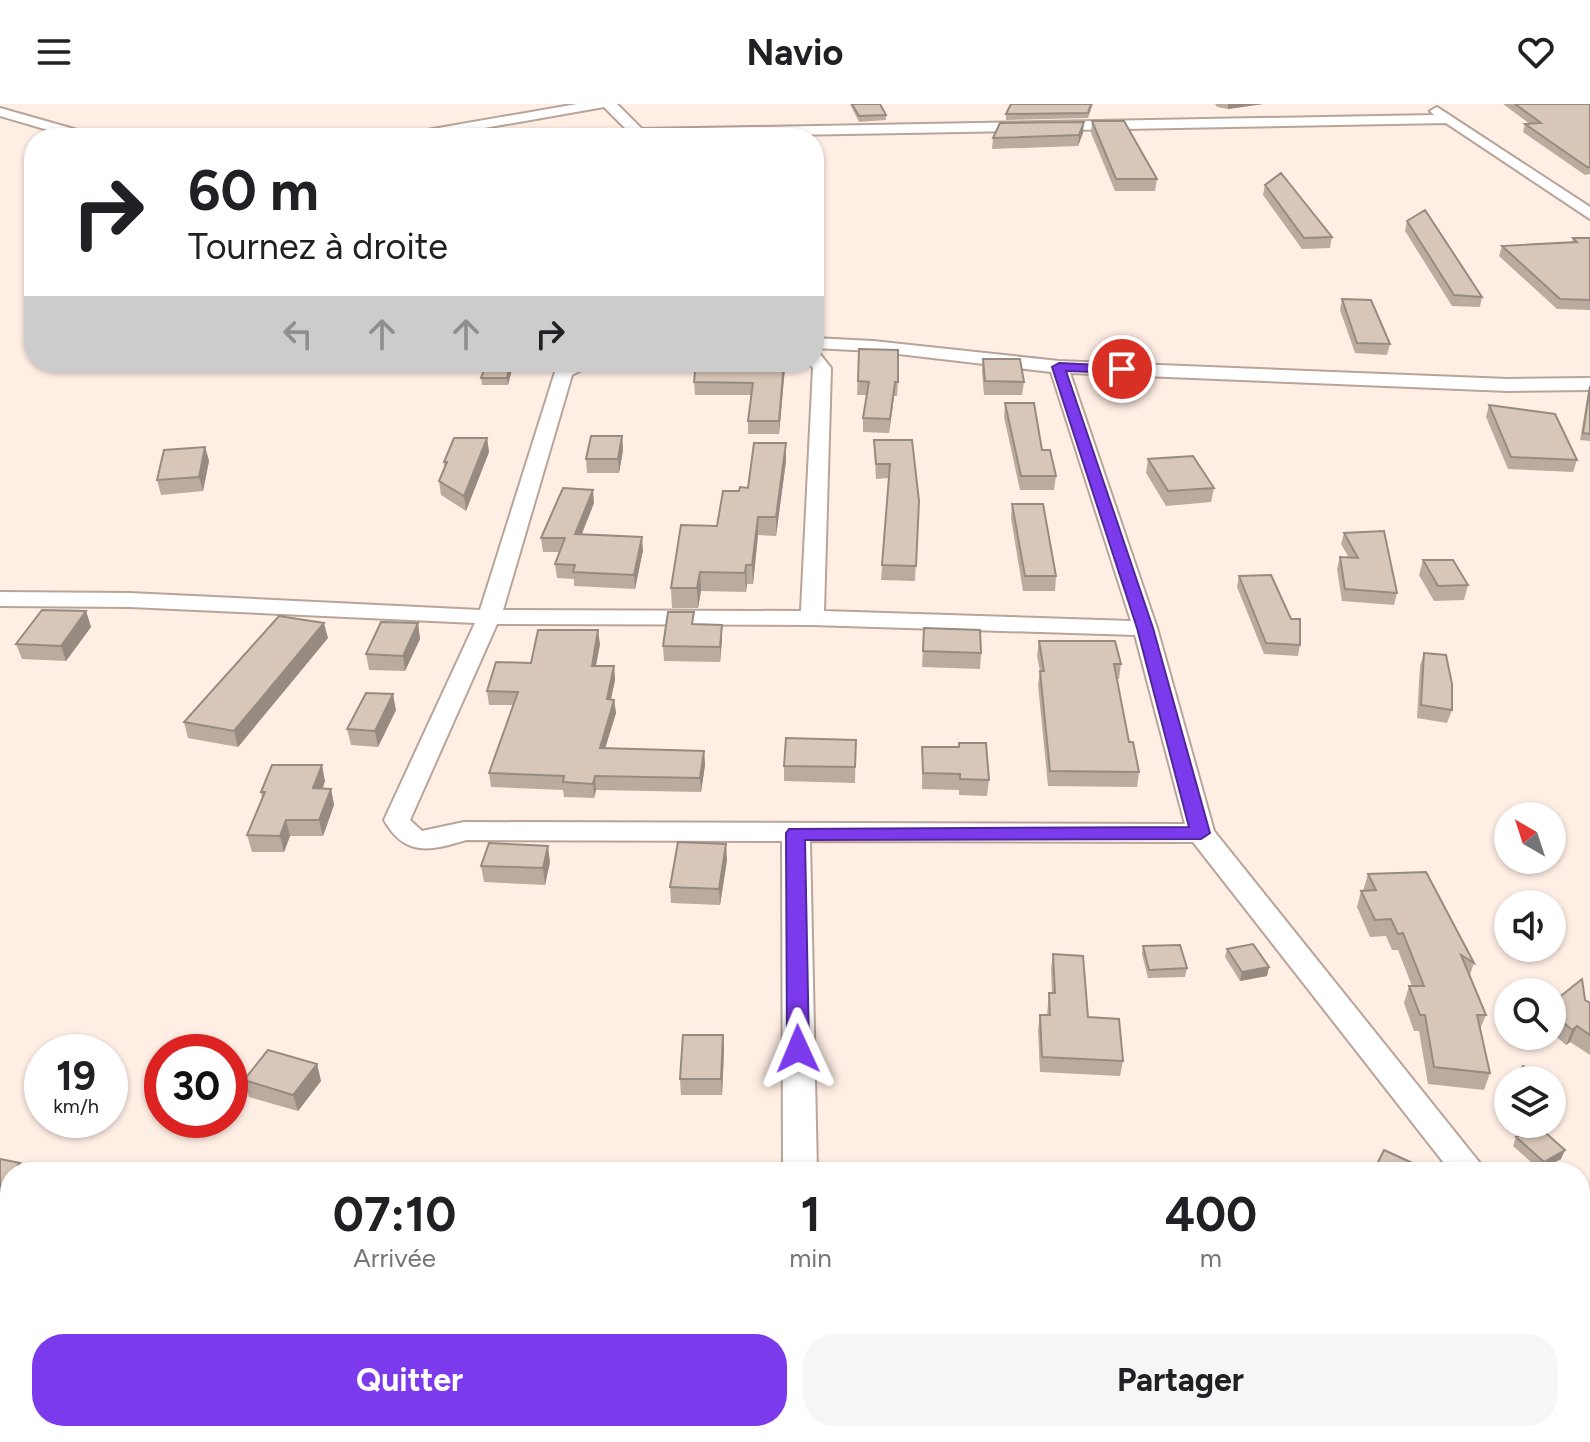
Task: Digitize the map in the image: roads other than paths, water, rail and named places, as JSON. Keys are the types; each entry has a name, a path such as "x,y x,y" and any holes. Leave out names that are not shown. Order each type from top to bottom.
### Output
{"street":[{"path":"462,128 600,104"},
{"path":"609,104 631,128"},
{"path":"1427,104 1590,214"},
{"path":"1153,105 1164,125"},
{"path":"0,112 55,128"},
{"path":"824,132 1450,119"},
{"path":"824,344 1059,367 1508,385 1590,384"},
{"path":"824,361 873,346"},
{"path":"1059,367 1145,628 1201,833 1462,1162"},
{"path":"564,372 489,617 397,820 402,832 416,840 438,840 464,831 1201,833"},
{"path":"812,618 818,372"},
{"path":"0,599 130,600 489,617 812,618 1145,628"},
{"path":"796,833 800,1162"}]}
